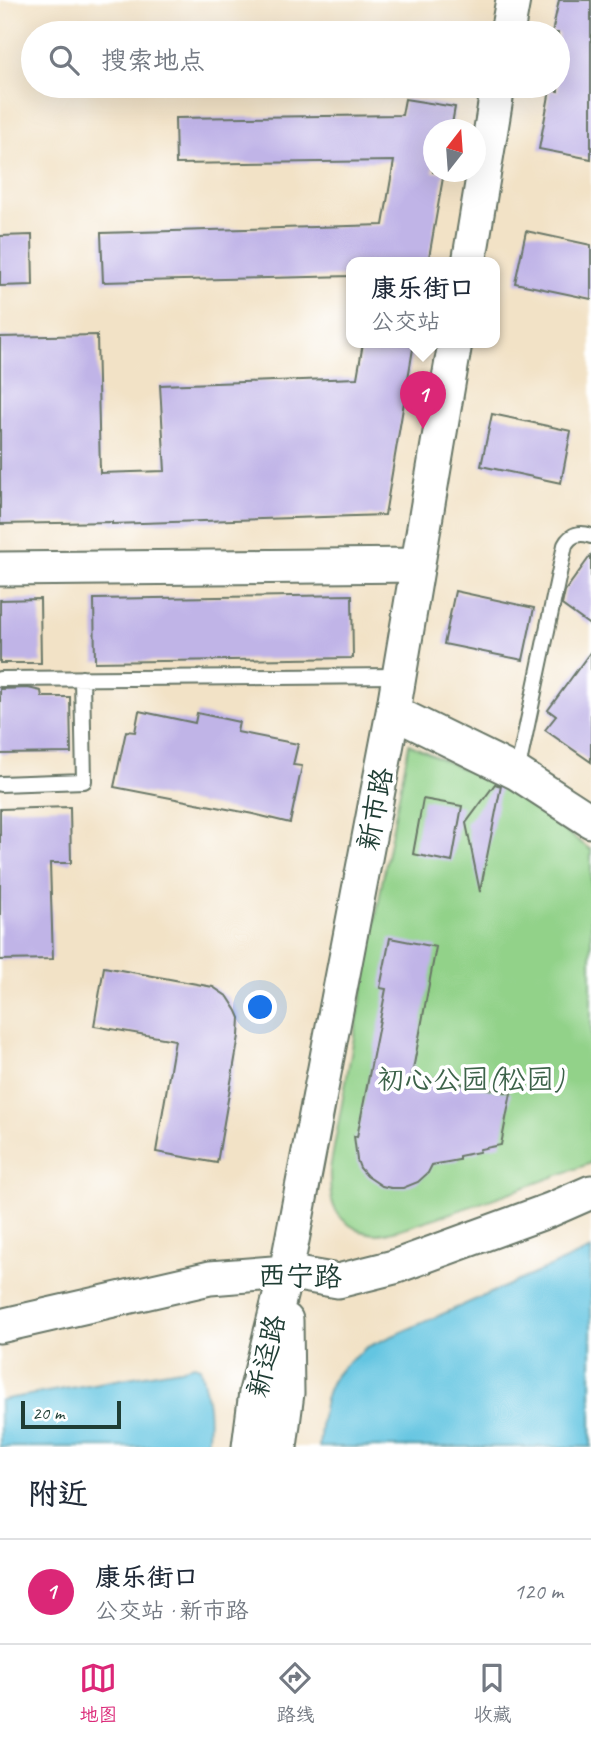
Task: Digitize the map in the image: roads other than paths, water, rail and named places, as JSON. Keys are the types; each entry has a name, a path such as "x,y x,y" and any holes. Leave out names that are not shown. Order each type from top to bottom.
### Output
{"street":[{"path":"509,21 513,0"},
{"path":"469,257 496,98"},
{"name":"新市路","path":"286,1272 393,712 454,348"},
{"path":"0,569 418,565"},
{"path":"393,712 517,772 591,821"},
{"name":"西宁路","path":"0,1326 210,1278 286,1272 338,1281 394,1267 550,1210 591,1192"},
{"name":"新迳路","path":"249,1447 256,1392 286,1272"},
{"name":"新迳路","path":"280,1447 287,1393 286,1272"}],"lane":[{"path":"517,772 565,545 569,538 578,534 591,536"},
{"path":"0,679 399,676"},
{"path":"0,784 84,781 82,678"}],"water":[{"path":"591,1249 591,1447 319,1447 326,1396 334,1377 367,1347"},
{"path":"194,1365 200,1367 207,1398 207,1447 0,1447 0,1400"}],"place":[{"name":"康乐街口","path":"423,429"}],"park label":[{"name":"初心公园(松园)","path":"470,1079"}]}
